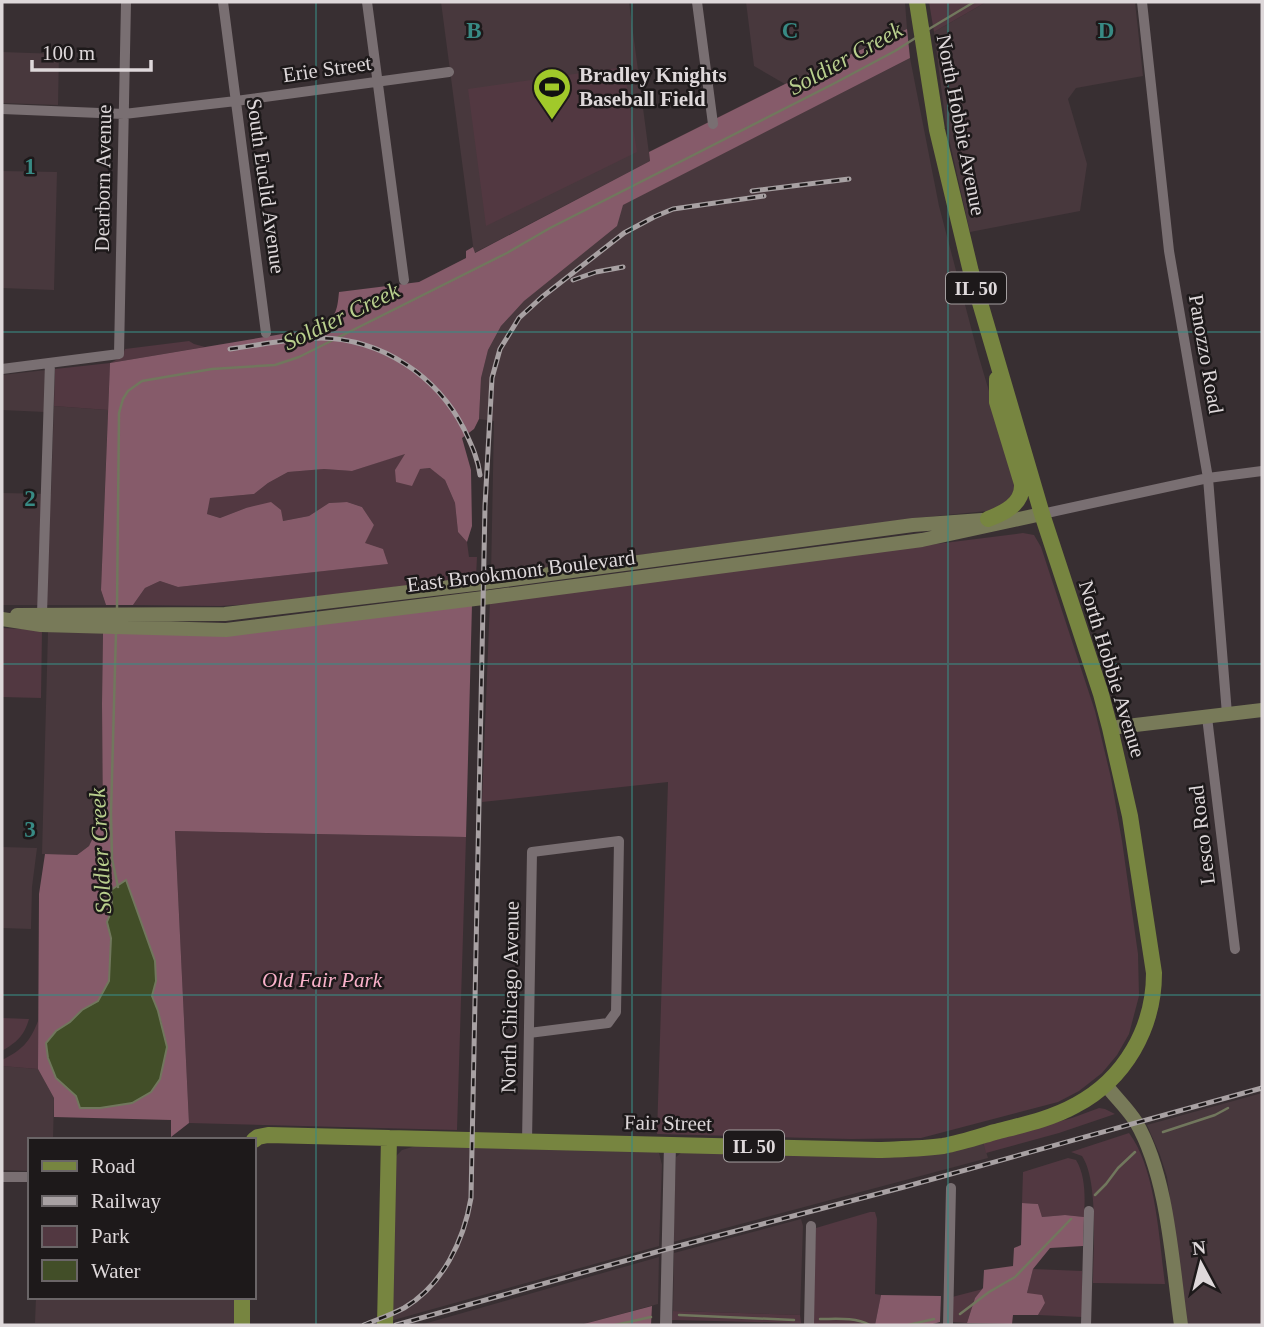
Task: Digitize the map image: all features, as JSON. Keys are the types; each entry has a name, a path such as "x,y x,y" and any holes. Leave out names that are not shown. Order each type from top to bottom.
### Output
{"main road":[{"name":"North Hobbie Avenue","path":"918,6 939,139 971,272 1042,514 1101,694 1129,814 1152,957 1154,989 1149,1018 1142,1034 1121,1068 1105,1084"},
{"path":"988,519 1007,511 1022,491 997,402 998,363"},
{"name":"East Brookmont Boulevard","path":"2,617 41,625 225,614 483,583 913,525 1042,514"},
{"name":"East Brookmont Boulevard","path":"125,621 226,629 922,540 1042,514"},
{"name":"East Brookmont Boulevard","path":"2,617 42,614 106,621"},
{"path":"1110,728 1262,710"},
{"path":"1105,1084 1135,1122 1150,1152 1163,1199 1181,1325"},
{"name":"Fair Street","path":"256,1139 268,1135 878,1150 943,1146 1037,1121 1077,1105 1105,1084"},
{"path":"385,1325 389,1138"},
{"path":"242,1299 242,1325"}],"street":[{"name":"Dearborn Avenue","path":"50,363 119,354 127,2"},
{"name":"South Euclid Avenue","path":"223,2 266,333"},
{"path":"367,2 404,280"},
{"path":"697,2 713,124"},
{"name":"Panozzo Road","path":"1142,2 1169,251 1208,478 1227,714"},
{"name":"Erie Street","path":"2,109 124,114 449,72"},
{"path":"2,369 50,363 42,614"},
{"name":"East Brookmont Boulevard","path":"1042,514 1208,478 1262,471"},
{"name":"Lesco Road","path":"1207,717 1235,949"},
{"name":"North Chicago Avenue","path":"527,1142 532,852 619,841 616,1012 608,1023 529,1033"},
{"path":"666,1325 670,1144"},
{"path":"2,1177 28,1177"},
{"path":"948,1325 951,1188"},
{"path":"1086,1325 1089,1211"},
{"path":"808,1325 811,1226"}],"shaded area":[{"path":"441,2 629,2 650,161 474,253"},
{"path":"746,2 905,2 907,29 785,84 754,66"},
{"path":"986,2 1135,2 1143,76 1076,88 1068,99 1087,164 1080,211 970,232 946,125 934,32"},
{"path":"907,29 910,58 623,205 617,226 524,301 501,326 488,350 481,378 479,419 474,429 462,438 471,470 472,526 467,542 458,532 455,503 445,480 430,468 420,469 412,486 396,482 395,470 405,454 352,471 324,469 288,472 254,494 210,498 207,514 220,518 271,502 281,510 283,521 309,516 329,503 347,502 362,507 374,525 365,543 383,549 388,564 178,587 160,581 145,588 133,605 106,605 101,590 110,363 318,328 335,314 339,292 419,282 466,258 466,251 473,247 475,253 650,161 649,152 785,84"},
{"path":"2,52 59,54 58,105 2,103"},
{"path":"910,58 939,206 1016,491 997,510 916,518 491,575 494,421 479,419 481,378 488,350 501,326 622,205"},
{"path":"2,171 57,172 54,290 2,288"},
{"path":"46,370 45,412 2,410 2,375"},
{"path":"54,406 108,410 101,590 106,605 2,605 2,493 51,494"},
{"path":"472,604 466,837 175,831 189,1123 171,1137 171,1120 54,1117 54,1098 38,1069 39,894 45,854 77,855 89,846 103,817 103,633","holes":["126,881 155,961 156,981 152,996 162,1024 163,1063 160,1079 151,1092 132,1103 80,1108 76,1096 56,1078 56,1031 98,1001 109,981 111,938 107,922 111,912 111,890"]},
{"path":"48,632 103,633 104,817 89,846 77,855 42,854"},
{"path":"2,847 37,848 32,887 31,929 2,928"},
{"path":"2,1066 38,1069 54,1098 53,1138 28,1138 28,1171 2,1170"},
{"path":"1262,1093 1262,1325 1187,1325 1167,1177 1147,1125"},
{"path":"983,1142 988,1158 673,1242 676,1157 682,1152"},
{"path":"419,1145 659,1153 662,1165 659,1246 390,1321 394,1161 402,1150"},
{"path":"1022,1203 1038,1204 1042,1217 1084,1217 1083,1246 1050,1248 1033,1269 1027,1293 1042,1295 1045,1303 1038,1315 1013,1315 1012,1324 967,1323 975,1298 983,1288 984,1270 1013,1266 1014,1248 1021,1245"},
{"path":"801,1219 800,1315 673,1311 674,1253"},
{"path":"659,1257 658,1304 580,1325 420,1325"},
{"path":"881,1295 941,1296 940,1322 929,1325 875,1325"},
{"path":"36,1299 237,1299 236,1325 35,1323"},
{"path":"652,1306 651,1325 580,1325"}],"green space":[{"path":"929,2 986,2 934,32"},
{"name":"Bradley Knights Baseball Field","path":"624,67 637,152 486,226 468,89"},
{"path":"189,341 205,347 110,363 122,357 125,349"},
{"path":"110,363 108,410 54,406 55,369"},
{"path":"406,453 420,469 431,468 445,480 455,503 458,532 467,542 469,557 477,557 476,577 255,604 133,605 145,588 160,581 178,587 387,564 364,543 374,525 362,507 347,502 329,503 309,516 283,521 246,508 220,518 207,514 209,498 254,494 288,472 324,469 352,471"},
{"path":"1023,533 1034,535 1041,547 1095,711 1111,778 1138,954 1139,996 1129,1034 1117,1055 1102,1073 1079,1091 1058,1102 921,1138 657,1134 668,782 482,802 490,600"},
{"path":"2,628 42,630 41,698 2,697"},
{"name":"Old Fair Park","path":"175,831 466,837 457,1130 189,1123"},
{"path":"2,1018 29,1019 19,1038 2,1051"},
{"path":"38,1021 38,1069 2,1066 2,1060 20,1049 32,1035"},
{"path":"1099,1108 1115,1114 986,1153 983,1142"},
{"path":"1129,1133 1138,1148 1151,1185 1165,1284 1093,1283 1094,1217 1091,1182 1082,1156 1071,1152"},
{"path":"1068,1158 1076,1160 1082,1173 1084,1217 1042,1217 1038,1204 1022,1203 1023,1172"},
{"path":"875,1212 877,1219 875,1294 881,1295 875,1325 811,1325 816,1228"},
{"path":"1033,1269 1082,1271 1082,1317 1038,1315 1045,1303 1027,1293"},
{"path":"983,1289 975,1298 967,1323 951,1322 952,1297"},
{"path":"673,1311 800,1315 801,1323 672,1320"}],"water":[{"path":"126,880 155,961 156,981 152,996 167,1047 160,1079 151,1092 132,1103 80,1108 76,1096 56,1078 48,1058 46,1043 82,1010 98,1001 109,981 111,938 107,922 111,912 111,890"}],"waterway":[{"name":"Soldier Creek","path":"929,29 974,2"},
{"name":"Soldier Creek","path":"117,608 119,413 128,391 142,381 212,369 275,365 299,357 507,253 550,228 835,83 917,37"},
{"name":"Soldier Creek","path":"116,632 111,813 112,859 118,887"},
{"path":"1163,1132 1228,1108"},
{"path":"1095,1195 1135,1152"},
{"path":"960,1314 1015,1277 1071,1219"},
{"path":"679,1315 794,1320"},
{"path":"615,1325 651,1317"},
{"path":"820,1319 852,1320 870,1325"},
{"path":"908,1325 934,1319"}],"railway":[{"path":"752,191 849,179"},
{"path":"364,1325 404,1308 430,1287 450,1260 457,1245 471,1198 485,506 492,378 500,349 519,318 624,233 673,209 764,196"},
{"path":"573,280 623,267"},
{"path":"230,349 321,338 344,340 386,353 423,377 453,410 472,446 480,475"},
{"path":"396,1325 1262,1088"}],"place":[{"name":"Bradley Knights Baseball Field","path":"552,121"}]}
